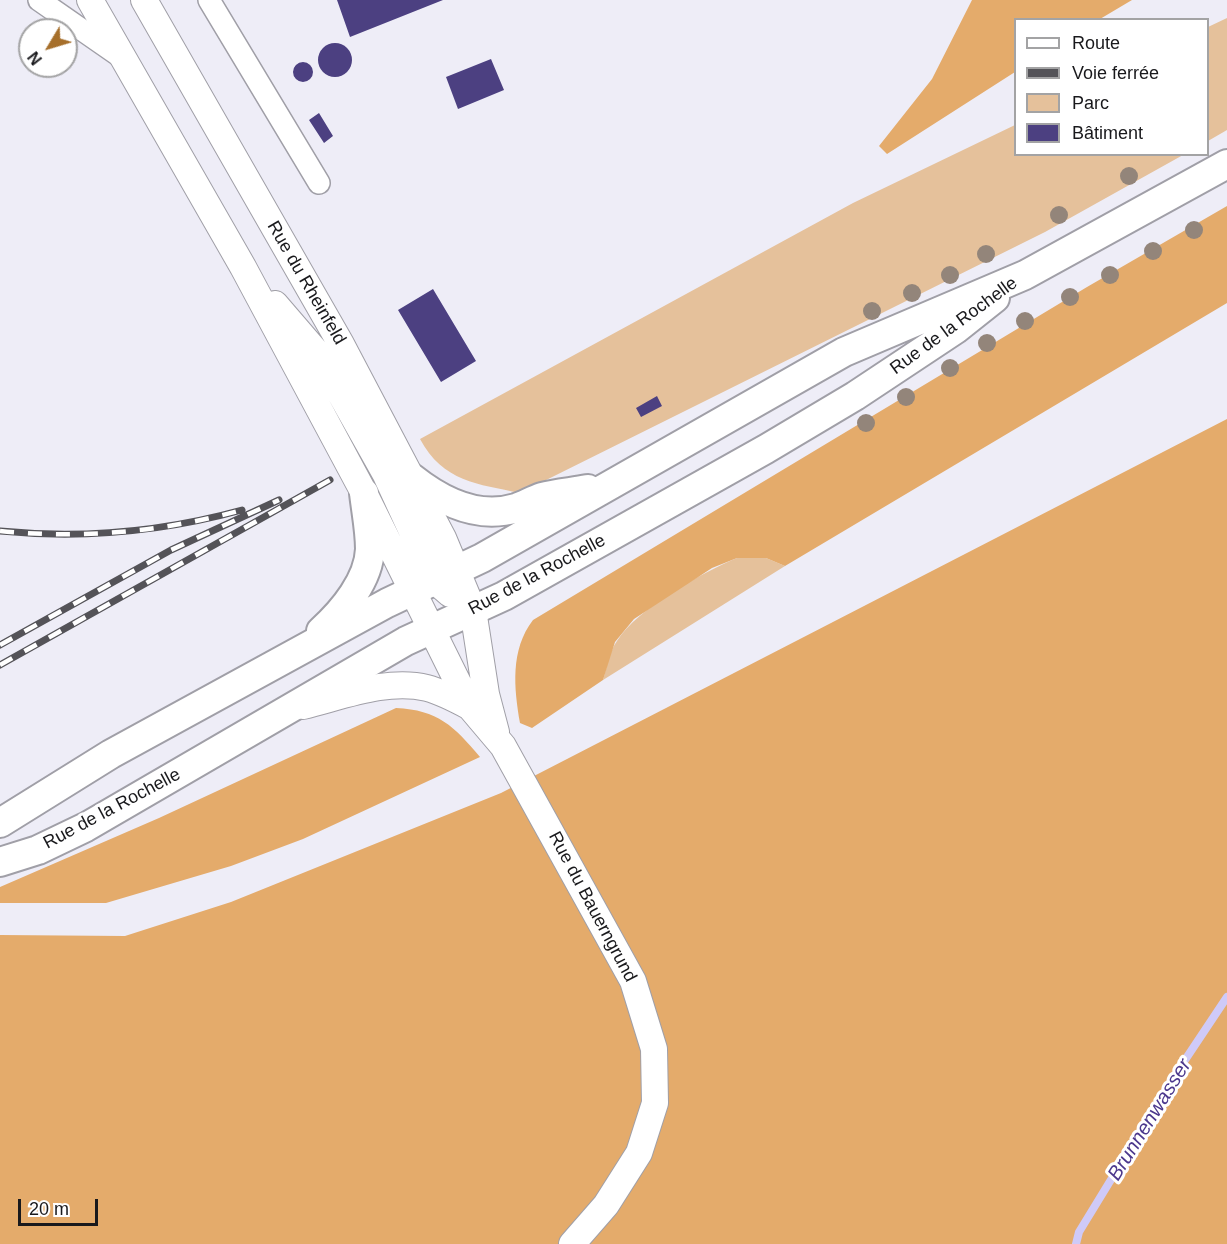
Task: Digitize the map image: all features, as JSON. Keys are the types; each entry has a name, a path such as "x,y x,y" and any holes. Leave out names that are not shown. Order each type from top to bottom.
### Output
{"main road":[{"name":"Rue de la Rochelle","path":"0,823 111,754 304,648 435,581 844,352 1025,274 1227,164"},
{"name":"Rue de la Rochelle","path":"0,862 38,850 86,827 431,628 504,596 855,396 956,329 1025,274"},
{"path":"411,478 456,505 489,511 509,510 543,497 608,485"},
{"path":"304,648 339,614 354,593 366,565 370,551 364,493"}],"street":[{"path":"39,0 124,59"},
{"name":"Rue du Rheinfeld","path":"90,0 243,267 364,493 435,581"},
{"name":"Rue du Rheinfeld","path":"144,0 341,344 411,478 435,581 431,628"},
{"path":"209,0 319,183"},
{"name":"Rue du Rheinfeld","path":"243,267 318,354 386,475 435,581"},
{"name":"Rue du Bauerngrund","path":"435,581 473,610 486,694 500,741"},
{"name":"Rue du Bauerngrund","path":"431,628 470,707 500,741 633,981 654,1049 655,1103 639,1153 606,1205 572,1244"},
{"path":"291,709 376,688 411,685 427,688 470,707"}],"green space":[{"path":"1227,18 1227,130 1209,140 1209,27"},
{"path":"1014,125 1014,156 1181,156 1045,232 520,493 476,483 451,473 439,464 420,439 853,203"},
{"path":"737,558 766,558 785,566 603,680 614,645 640,616 689,582"}],"shaded area":[{"path":"972,0 1132,0 1102,18 1014,18 1014,73 887,154 879,146 932,79"},
{"path":"1227,206 1227,303 785,566 766,558 737,558 712,568 634,619 615,642 603,680 532,728 520,723 515,683 517,657 520,644 533,620 1087,287"},
{"path":"1227,419 1227,1244 0,1244 0,935 125,936 231,902 501,793"},
{"path":"396,708 411,709 434,716 453,728 480,757 303,839 231,866 106,903 0,903 0,887 159,818"}],"building":[{"path":"337,0 443,0 350,37"},
{"path":"335,43 347,48 352,60 347,72 335,77 323,72 318,60 323,48"},
{"path":"491,59 504,90 458,109 446,77"},
{"path":"303,62 310,65 313,72 310,79 303,82 296,79 293,72 296,65"},
{"path":"319,113 333,136 324,143 309,120"},
{"path":"433,289 476,361 441,382 398,310"},
{"path":"657,396 662,406 641,417 636,408"}],"waterway":[{"name":"Brunnenwasser","path":"1076,1244 1079,1232 1175,1075 1227,997"}],"railway":[{"path":"0,665 330,480"},
{"path":"0,645 171,550 279,500"},
{"path":"0,531 62,534 122,532 182,524 242,510"}]}
